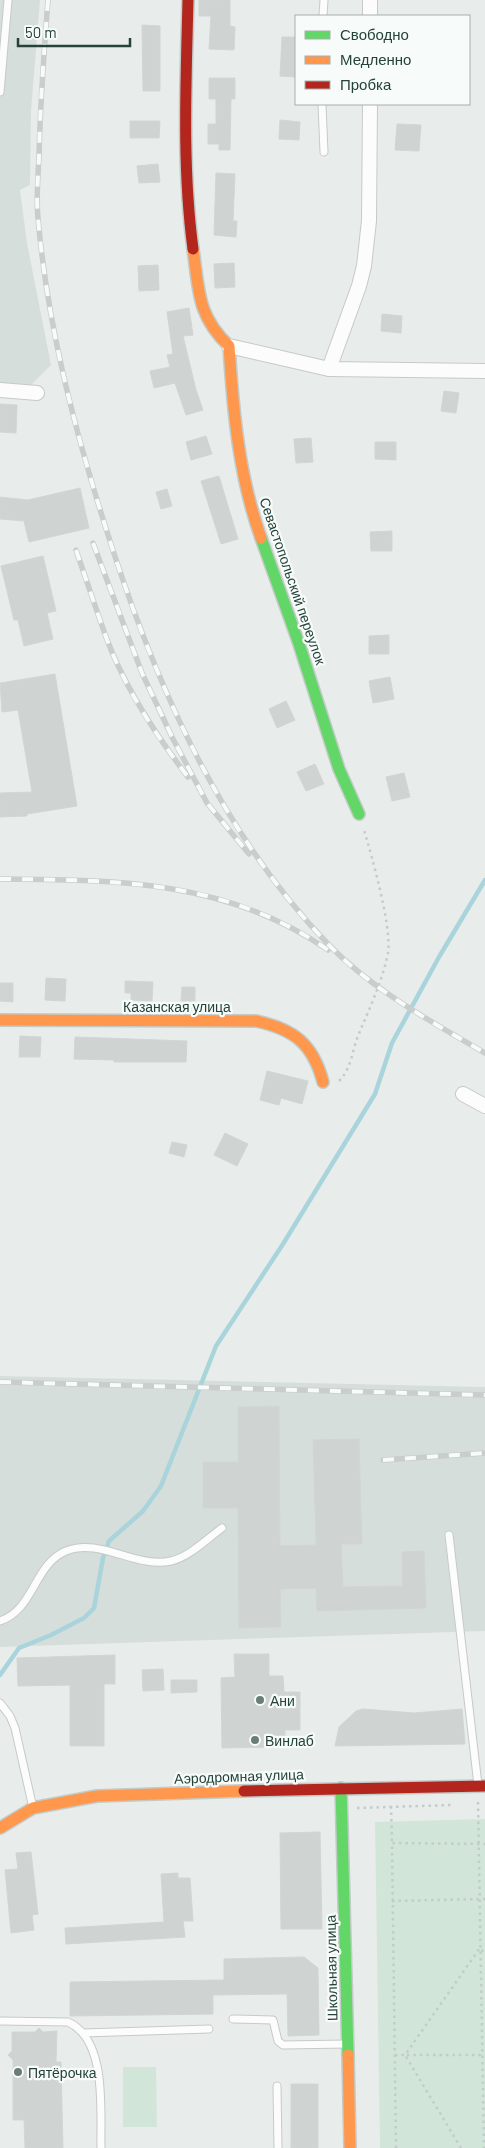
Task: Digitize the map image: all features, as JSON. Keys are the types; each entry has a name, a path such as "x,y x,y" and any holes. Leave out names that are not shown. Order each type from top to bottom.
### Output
{"street":[{"path":"188,0 185,141 192,246 204,310 212,330 229,346 329,369 485,371"},
{"path":"370,0 370,15"},
{"path":"329,369 359,286 364,266 369,222 370,105"},
{"name":"Севастопольский переулок","path":"229,346 233,413 253,515 299,644 340,769 359,814"},
{"path":"0,390 37,393"},
{"name":"Казанская улица","path":"0,1020 256,1021 271,1024 296,1036 309,1048 316,1060 323,1082"},
{"path":"463,1094 485,1106"},
{"name":"Аэродромная улица","path":"0,1828 33,1808 96,1796 341,1788 481,1786"},
{"name":"Школьная улица","path":"341,1788 350,2148"}],"lane":[{"path":"0,92 8,0"},
{"path":"324,0 324,15"},
{"path":"322,105 324,152"},
{"path":"0,1621 9,1618 21,1607 51,1560 68,1550 80,1548 96,1549 147,1561 171,1561 182,1557 222,1528"},
{"path":"449,1535 481,1786"},
{"path":"1,1704 15,1728 33,1808"},
{"path":"233,2019 274,2020 278,2041 283,2045 348,2044"},
{"path":"0,2021 68,2022 76,2026 83,2033 94,2051 98,2072 101,2148"},
{"path":"83,2033 209,2029"},
{"path":"277,2086 278,2148"}],"path":[{"path":"323,1082 338,1083 348,1069 358,1036 374,1002 388,952 387,926 372,856 359,814"},
{"path":"481,1786 478,1804 484,2055 484,2148"},
{"path":"478,1804 485,1804"},
{"path":"342,1808 459,1805"},
{"path":"391,1806 396,2148"},
{"path":"392,1844 485,1844"},
{"path":"392,1901 485,1899"},
{"path":"480,1948 485,1954"},
{"path":"405,2055 480,1948"},
{"path":"395,2055 484,2055"},
{"path":"405,2055 461,2148"}],"shaded area":[{"path":"0,0 40,0 31,111 30,185 20,190 27,243 51,365 28,388 0,386"},
{"path":"0,1376 485,1387 485,1631 0,1647"}],"green space":[{"path":"485,1819 485,2148 380,2148 375,1822"},
{"path":"123,2067 156,2067 157,2127 123,2127"}],"building":[{"path":"199,0 230,0 230,26 235,27 234,50 209,49 211,16 199,16"},
{"path":"142,25 160,26 160,91 143,91"},
{"path":"282,37 295,37 295,77 280,76"},
{"path":"209,78 235,78 235,99 231,99 230,150 219,150 219,144 208,144 208,124 216,124 216,99 209,99"},
{"path":"280,120 300,122 299,140 279,139"},
{"path":"130,121 160,121 159,138 130,138"},
{"path":"397,124 421,125 419,151 395,150"},
{"path":"158,164 160,182 139,183 137,166"},
{"path":"216,173 235,174 233,221 237,221 236,237 214,235"},
{"path":"234,263 235,287 215,288 214,264"},
{"path":"158,265 159,290 139,291 138,266"},
{"path":"189,308 193,335 183,336 196,390 203,410 186,415 175,383 154,388 150,371 170,367 167,355 173,354 167,312"},
{"path":"382,314 402,316 401,333 381,331"},
{"path":"444,391 459,393 456,413 441,411"},
{"path":"0,404 17,405 16,433 0,432"},
{"path":"206,436 212,454 191,460 186,442"},
{"path":"311,438 313,462 296,463 294,439"},
{"path":"375,442 396,442 396,460 375,459"},
{"path":"219,476 238,539 221,544 201,481"},
{"path":"80,488 89,528 29,542 24,521 0,519 0,497 28,500"},
{"path":"167,489 172,506 161,509 156,492"},
{"path":"392,531 392,551 371,551 370,532"},
{"path":"43,556 56,611 47,613 53,639 24,646 18,620 14,620 1,566"},
{"path":"389,635 389,654 369,654 369,636"},
{"path":"55,674 77,806 27,814 27,816 0,817 0,793 32,792 18,710 2,712 0,683"},
{"path":"390,677 394,699 373,703 369,681"},
{"path":"286,701 295,720 277,728 269,709"},
{"path":"315,764 324,784 306,791 297,772"},
{"path":"404,773 410,797 392,801 386,777"},
{"path":"46,978 66,979 65,1001 45,1000"},
{"path":"125,981 153,982 152,1001 131,1000 131,993 125,993"},
{"path":"0,983 13,983 13,1002 0,1001"},
{"path":"182,987 195,987 195,1001 181,1001"},
{"path":"20,1036 41,1037 40,1057 19,1057"},
{"path":"75,1037 187,1041 186,1062 114,1062 114,1060 74,1059"},
{"path":"267,1071 308,1081 302,1104 281,1098 279,1105 260,1100"},
{"path":"225,1133 248,1144 237,1166 214,1155"},
{"path":"172,1142 187,1145 184,1157 169,1153"},
{"path":"279,1406 280,1546 316,1545 313,1440 359,1439 362,1544 341,1544 343,1587 403,1586 402,1552 424,1551 426,1608 317,1611 316,1588 280,1589 281,1627 239,1628 238,1508 203,1508 203,1462 238,1462 238,1407"},
{"name":"Ани","path":"234,1654 269,1654 269,1676 283,1676 284,1692 300,1692 300,1730 285,1730 285,1747 222,1748 221,1678 235,1677"},
{"path":"115,1655 115,1684 104,1684 104,1746 70,1746 70,1685 18,1686 17,1658"},
{"path":"163,1669 164,1690 143,1691 142,1670"},
{"path":"171,1680 197,1680 197,1692 171,1693"},
{"path":"363,1709 414,1713 462,1709 465,1744 335,1746 339,1727 356,1711"},
{"path":"320,1832 322,1929 281,1929 280,1833"},
{"path":"31,1852 38,1914 32,1915 34,1930 11,1933 5,1870 18,1869 16,1853"},
{"path":"178,1873 178,1878 190,1878 193,1921 183,1921 185,1937 66,1944 65,1928 164,1922 161,1874"},
{"path":"304,1957 318,1968 319,2035 288,2036 287,1994 213,1995 213,2014 70,2016 70,1982 224,1980 224,1959"},
{"path":"39,2028 43,2032 57,2031 56,2062 61,2062 63,2148 25,2148 24,2120 13,2120 13,2060 8,2055 12,2051 12,2032 35,2032"},
{"path":"291,2084 318,2084 318,2148 291,2148"}],"waterway":[{"path":"0,1675 19,1648 51,1635 84,1618 94,1608 103,1558 109,1541 143,1511 161,1486 216,1346 283,1244 375,1094 392,1043 439,957 485,880"}],"railway":[{"path":"48,0 37,195 42,256 54,332 71,407 103,519 142,633 165,689 219,798 251,849 287,897 327,943 344,960 382,990 485,1053"},
{"path":"93,543 142,673 173,739 207,803 249,854"},
{"path":"76,550 106,637 122,674 142,710 188,777"},
{"path":"0,879 129,883 211,897 250,910 290,927 328,950"},
{"path":"0,1382 485,1395"},
{"path":"383,1460 485,1453"}],"traffic: fast":[{"path":"261,538 299,644 339,769 359,814"},
{"path":"341,1788 348,2055"}],"traffic: slow":[{"path":"193,249 201,302 205,313 211,324 229,346 238,444 247,491 261,538"},
{"path":"0,1020 256,1021 281,1029 300,1040 314,1058 323,1082"},
{"path":"0,1828 33,1808 97,1796 244,1791"},
{"path":"348,2055 350,2148"}],"traffic: jam":[{"path":"188,0 186,156 193,249"},
{"path":"244,1791 485,1786"}],"place":[{"name":"Ани","path":"260,1700"},
{"name":"Винлаб","path":"255,1740"},
{"name":"Пятёрочка","path":"18,2072"}]}
